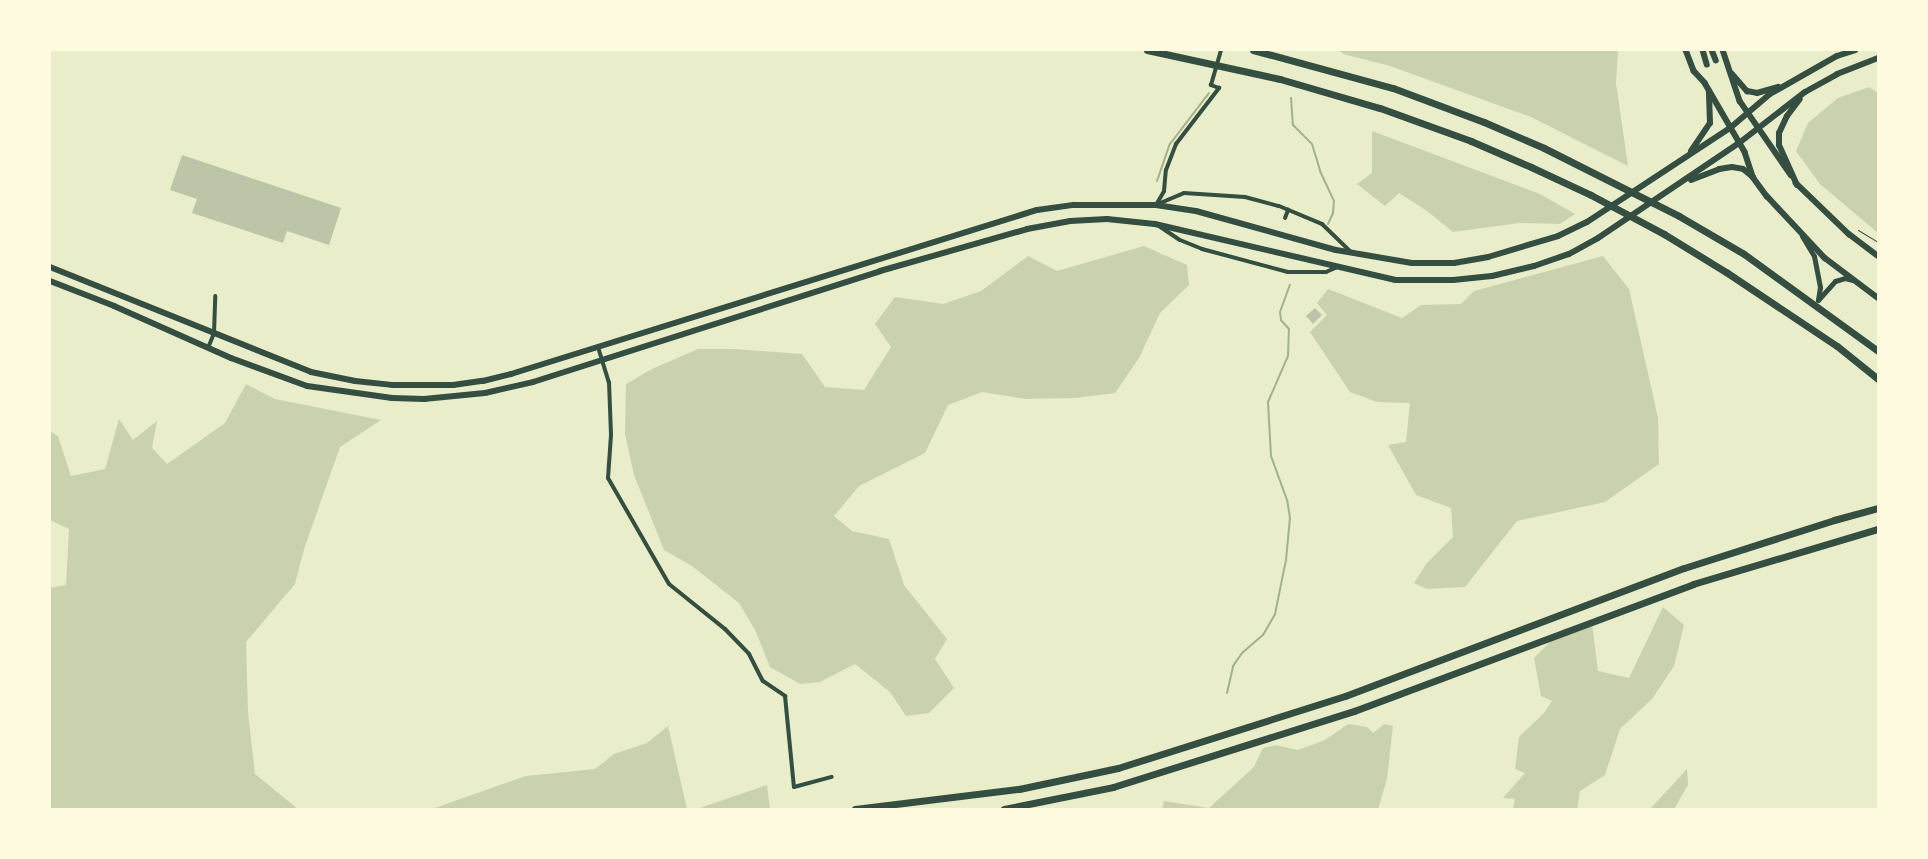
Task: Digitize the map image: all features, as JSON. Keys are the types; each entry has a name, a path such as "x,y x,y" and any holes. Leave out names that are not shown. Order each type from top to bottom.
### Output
{"highway":[{"path":"1147,50 1228,66 1380,108 1471,141 1591,196 1664,234 1795,317 1837,346 1878,379"},
{"path":"1253,50 1393,88 1493,126 1603,177 1679,216 1744,254 1878,351"},
{"path":"855,809 1019,789 1118,768 1345,696 1684,568 1834,520 1878,508"},
{"path":"1004,809 1113,787 1354,711 1692,584 1878,529"}],"main road":[{"path":"1686,50 1694,71 1709,91 1745,152 1753,176 1767,196 1825,258 1878,298"},
{"path":"1703,50 1708,64"},
{"path":"1712,50 1716,60"},
{"path":"1723,50 1740,101 1797,185 1849,234 1878,256"},
{"path":"50,267 311,372 355,381 392,385 452,384 483,381 1037,210 1074,204 1156,205 1196,211 1352,253 1430,264 1488,257 1524,248 1558,236 1587,222 1730,128 1749,114 1770,94 1837,56 1855,50"},
{"path":"50,281 208,348 307,386 392,398 452,397 486,393 533,382 880,271 1027,229 1070,221 1107,219 1154,224 1396,280 1419,281 1482,277 1534,266 1569,254 1598,238 1739,143 1805,92 1837,74 1878,58"},
{"path":"1732,74 1747,92 1757,93 1786,84"},
{"path":"1687,156 1710,123 1709,91"},
{"path":"1797,185 1779,144 1779,133 1787,116 1805,92"},
{"path":"1678,185 1719,169 1732,167 1744,169 1753,176"}],"street":[{"path":"1156,205 1164,191 1166,170 1176,144 1220,88 1211,84 1221,50"},
{"path":"1156,205 1184,193 1245,197 1288,210 1322,224 1352,253"},
{"path":"1285,218 1288,210"},
{"path":"1154,224 1180,240 1202,249 1288,272 1326,272 1337,267"},
{"path":"1800,232 1814,256 1820,286 1818,300 1835,281 1844,278 1858,283"},
{"path":"1275,268 1277,262"},
{"path":"208,348 214,333 215,296"},
{"path":"598,347 609,382 611,435 608,478 669,584 725,629 749,654 763,681 785,696 794,787 832,776"}],"path":[{"path":"1858,230 1878,242"}],"green space":[{"path":"1339,50 1618,50 1616,83 1628,166 1531,117 1390,66 1343,54"},
{"path":"1869,87 1878,93 1878,233 1820,184 1796,151 1808,123 1838,98"},
{"path":"1372,131 1540,194 1575,214 1560,224 1519,223 1453,232 1427,211 1399,193 1385,206 1357,184 1372,173"},
{"path":"1144,246 1187,265 1189,285 1160,313 1139,358 1115,393 1075,398 1025,399 982,392 948,405 925,453 859,486 834,516 852,531 889,539 904,585 947,639 935,659 954,688 929,713 906,716 890,692 855,664 820,682 800,684 770,667 755,630 739,603 692,566 664,550 634,475 625,434 626,384 652,369 698,349 733,349 802,354 825,387 864,390 891,347 875,324 895,297 943,304 981,291 1028,256 1057,271"},
{"path":"1603,256 1629,289 1658,418 1659,464 1605,502 1517,521 1465,587 1427,589 1414,583 1427,563 1453,537 1451,508 1416,495 1388,445 1406,442 1410,403 1377,402 1350,392 1310,332 1327,315 1317,303 1328,289 1402,318 1421,305 1461,304 1474,291"},
{"path":"246,384 275,399 381,420 340,447 304,549 295,584 246,642 248,712 255,774 298,809 50,809 50,588 66,585 69,529 50,520 50,431 58,436 71,476 105,469 119,419 133,440 157,421 152,448 167,464 225,423"},
{"path":"1663,607 1684,625 1674,666 1652,699 1620,729 1605,775 1580,791 1577,809 1513,809 1515,799 1503,798 1525,773 1515,769 1519,737 1544,713 1552,701 1541,696 1534,658 1563,629 1592,624 1598,671 1629,678"},
{"path":"1348,724 1367,727 1373,733 1384,724 1393,726 1387,779 1378,809 1162,809 1164,801 1209,808 1254,767 1263,748 1276,745 1298,750 1325,740"},
{"path":"668,726 687,809 432,809 526,776 595,769 614,754 647,743"},
{"path":"1687,769 1688,785 1674,809 1650,809"},
{"path":"767,785 770,809 697,809"}],"building":[{"path":"182,155 341,208 329,245 287,231 283,243 192,213 197,199 170,190"},
{"path":"1315,308 1322,315 1313,324 1306,316"}],"waterway":[{"path":"1157,181 1170,144 1209,93"},
{"path":"1291,98 1293,125 1312,144 1320,171 1334,201 1333,213 1328,224"},
{"path":"1227,693 1233,666 1242,653 1263,635 1275,614 1286,560 1290,518 1287,500 1271,456 1268,402 1288,356 1289,329 1281,320 1280,312 1290,285"}]}
